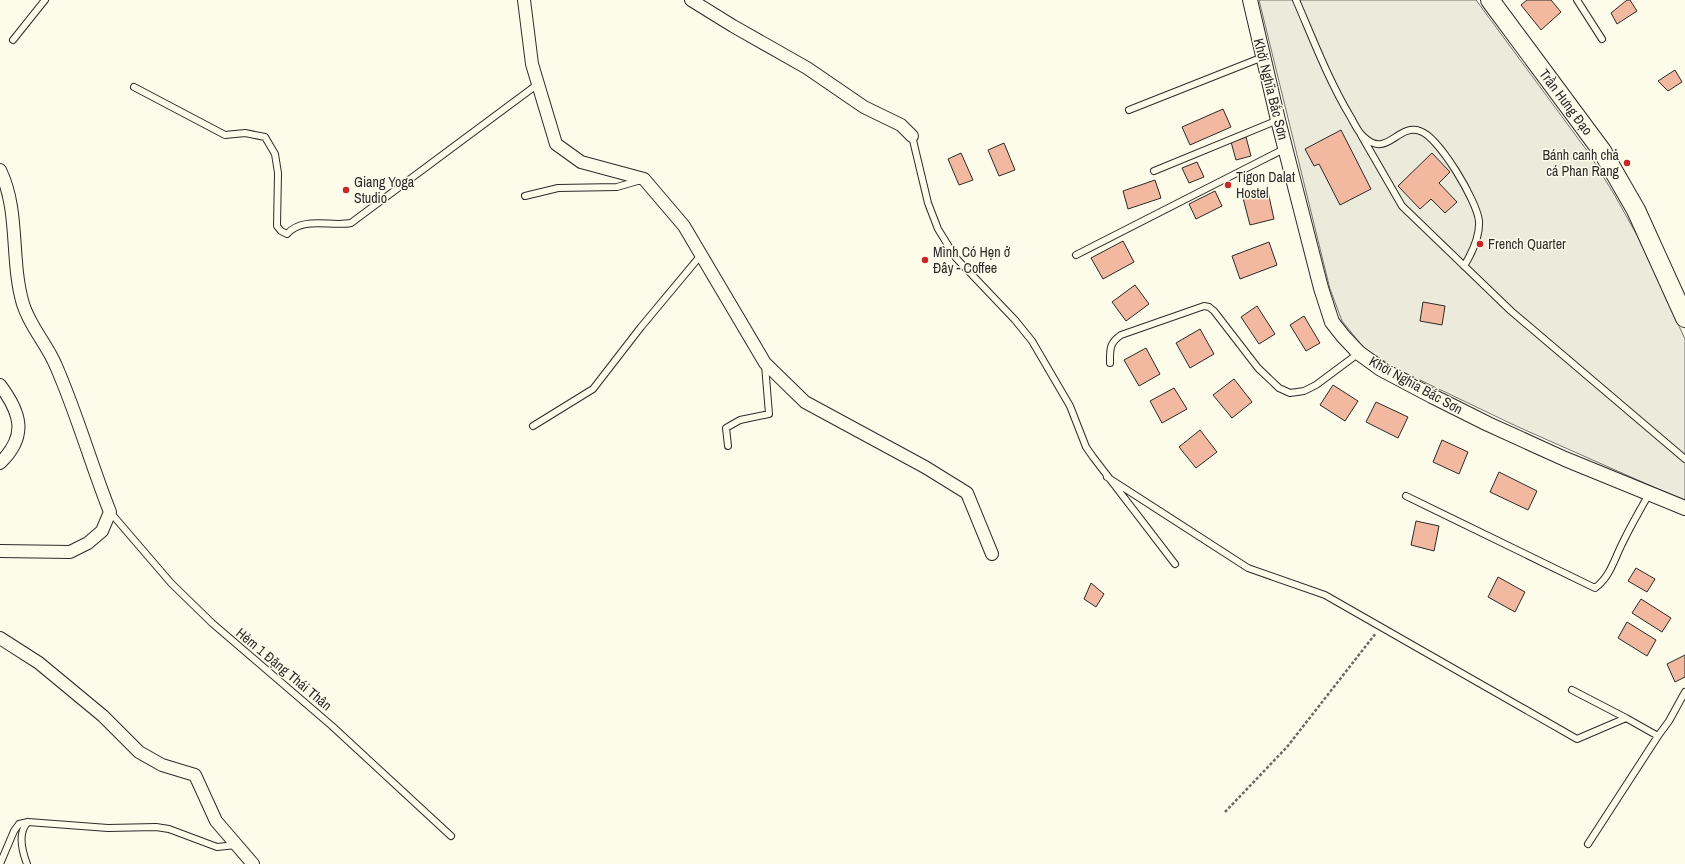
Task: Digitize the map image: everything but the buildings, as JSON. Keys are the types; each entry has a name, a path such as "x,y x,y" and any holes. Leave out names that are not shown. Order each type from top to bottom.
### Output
{"main road":[{"name":"Trần Hưng Đạo","path":"1490,0 1602,151 1636,210 1685,318"}],"street":[{"path":"524,0 532,64 556,144 581,162 644,179 684,226 765,364 805,402 925,467 967,493 992,554"},
{"path":"692,0 733,26 807,68 864,107 901,125 912,136"},
{"name":"Khởi Nghĩa Bắc Sơn","path":"1250,0 1278,120 1321,288 1332,322 1359,353 1381,369 1488,424 1565,459 1685,508"},
{"path":"0,170 7,186 12,207 16,266 19,288 24,306 34,328 56,364 110,512 102,531 88,543 70,552 0,551"},
{"path":"0,385 14,405 19,419 19,426 18,435 12,449 0,463"},
{"path":"0,638 39,663 103,716 139,752 162,765 195,775 216,822 253,864"}],"lane":[{"path":"13,40 45,0"},
{"path":"1296,0 1337,95 1402,206 1511,311 1685,458"},
{"path":"1577,0 1602,39"},
{"path":"1129,110 1263,57"},
{"path":"134,87 225,135 245,133 264,137 275,154 278,173 277,226 281,231 287,234 291,229 307,223 342,225 351,223 538,84"},
{"path":"1154,171 1278,120"},
{"path":"1361,135 1369,142 1376,145 1386,143 1409,130 1420,131 1439,147 1465,185 1479,220 1475,247 1464,266"},
{"path":"912,136 928,204 938,229 956,258 1015,320 1032,341 1070,406 1086,447 1107,477 1175,564"},
{"path":"1076,255 1286,148"},
{"path":"525,196 558,188 617,187 644,179"},
{"path":"533,426 593,389 641,327 701,255"},
{"path":"1110,363 1110,349 1113,342 1121,335 1204,306 1209,307 1214,311 1258,368 1279,388 1290,393 1304,390 1316,385 1359,353"},
{"path":"728,446 726,428 740,420 769,414 765,364"},
{"path":"1107,477 1248,568 1325,595 1380,628 1577,739 1626,718"},
{"path":"1406,496 1595,588 1604,582 1622,544 1649,494"},
{"name":"Hẻm 1 Đặng Thái Thân","path":"110,512 171,583 212,623 332,726 451,836"},
{"path":"1572,690 1658,736"},
{"path":"1588,844 1669,721 1685,692"},
{"path":"27,864 22,850 22,838 23,827 28,822"},
{"path":"0,864 14,831 19,824 28,822 114,828 156,827 169,829 217,847 236,845"}],"path":[{"path":"1225,812 1287,747 1380,628"}],"shaded area":[{"name":"French Quarter","path":"1259,0 1476,0 1588,152 1614,194 1638,237 1685,339 1685,501 1516,426 1395,368 1364,348 1342,321 1330,289"}],"place":[{"name":"Bánh canh chả cá Phan Rang","path":"1627,163"},
{"name":"Tigon Dalat Hostel","path":"1228,185"},
{"name":"Giang Yoga Studio","path":"346,190"},
{"name":"French Quarter","path":"1480,244"},
{"name":"Mình Có Hẹn ở Đây - Coffee","path":"925,260"}]}
